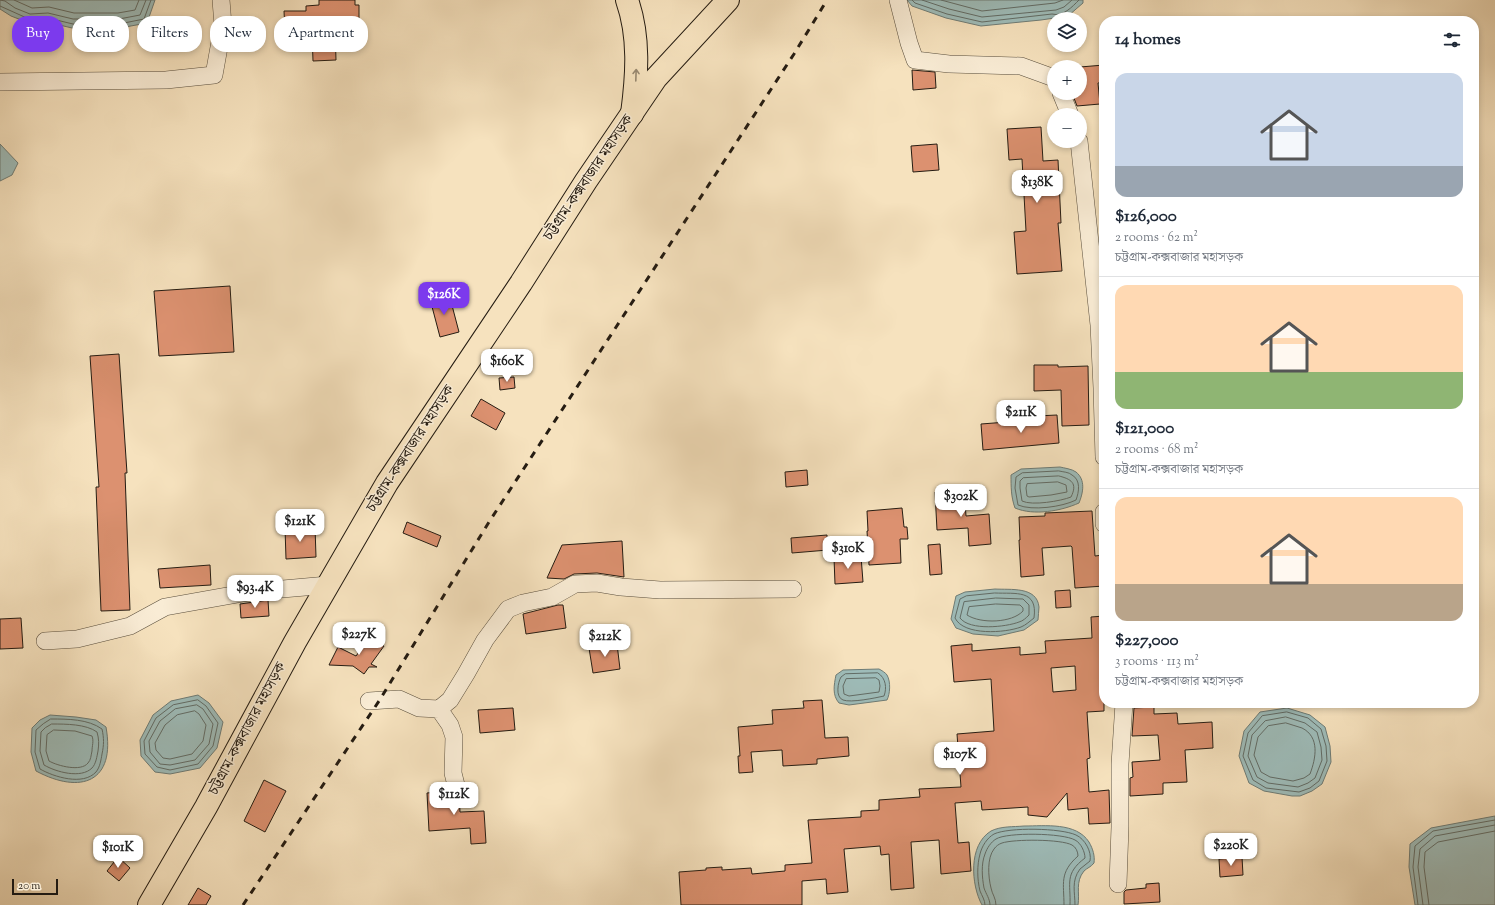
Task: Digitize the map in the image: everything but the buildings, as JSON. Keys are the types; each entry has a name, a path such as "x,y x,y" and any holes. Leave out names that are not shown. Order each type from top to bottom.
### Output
{"main road":[{"path":"627,0 630,8 636,43 636,78 632,114"},
{"name":"চট্টগ্রাম-কক্সবাজার মহাসড়ক","path":"149,905 206,807 295,642 388,482 656,78 728,0"}],"street":[{"path":"0,82 166,80 214,75 223,25 221,0"},
{"path":"898,0 915,60 950,64 1021,66 1047,75"},
{"path":"1080,148 1099,325"},
{"path":"369,701 399,699 419,708 439,709 450,700 485,640 508,609 523,603 552,597 575,584 597,583 620,587 660,590 793,590"},
{"path":"44,641 77,639 130,626 165,607 249,592 328,585"},
{"path":"1118,884 1120,764 1124,708"},
{"path":"439,709 450,725 454,737 453,772 456,785"}],"water":[{"path":"0,0 155,0 149,16 137,16 137,25 129,26 129,16 72,16 72,28 64,26 64,16 12,16 0,9"},
{"path":"907,0 1083,0 1083,3 1073,12 1047,12 1047,19 981,26 946,18 912,6"},
{"path":"0,144 18,163 12,175 0,181"},
{"path":"1060,467 1070,469 1079,475 1083,487 1079,503 1047,512 1030,512 1015,508 1011,488 1011,475 1021,469"},
{"path":"995,589 1022,590 1033,595 1037,600 1039,607 1038,620 1024,630 998,636 973,634 956,628 951,619 956,596 965,592"},
{"path":"879,669 886,674 890,684 887,700 849,705 839,703 834,693 836,675 843,670"},
{"path":"198,695 209,703 223,722 217,748 200,768 170,774 155,772 141,756 140,740 153,715 171,701"},
{"path":"1287,708 1310,715 1325,727 1330,746 1331,762 1322,784 1312,791 1300,796 1264,791 1249,783 1239,756 1244,731 1260,712"},
{"path":"50,715 96,720 106,727 108,746 106,760 100,771 92,779 81,782 67,782 52,778 36,771 31,752 32,728 40,720"},
{"path":"1495,816 1495,905 1415,905 1409,867 1410,844 1431,828"},
{"path":"1024,826 1060,826 1076,831 1089,842 1092,847 1094,863 1081,875 1078,888 1078,905 982,905 978,897 974,876 975,855 978,846 984,837 995,829"}],"railway":[{"path":"243,905 379,701 489,522 794,54 827,0"}]}
